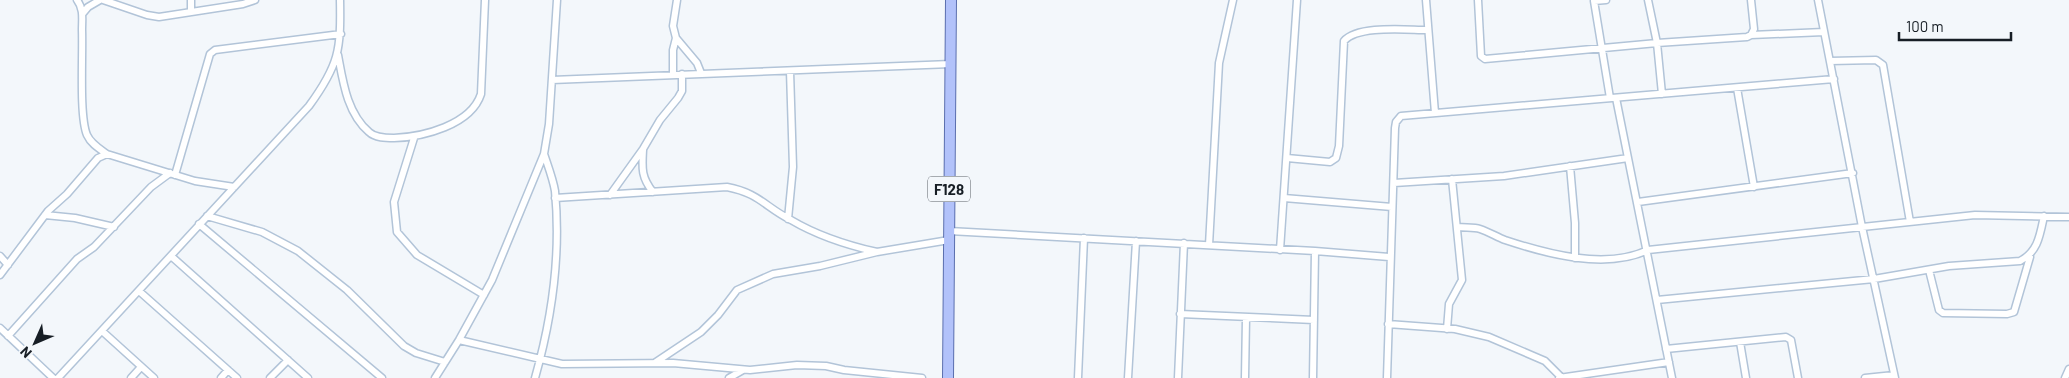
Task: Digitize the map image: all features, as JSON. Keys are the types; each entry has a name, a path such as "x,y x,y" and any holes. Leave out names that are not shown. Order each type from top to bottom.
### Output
{"main road":[{"name":"F128","path":"948,378 951,0"}],"street":[{"path":"77,0 83,13 85,129 92,142 107,154 196,181 234,187"},
{"path":"83,13 88,7 101,0 159,17 243,4 255,0"},
{"path":"191,0 192,12"},
{"path":"58,378 309,106 326,83 337,54 341,34 340,0"},
{"path":"337,54 351,108 369,133 387,138 414,138 436,131 460,118 478,103 481,94 485,0"},
{"path":"437,377 460,340 492,280 544,154 549,124 557,0"},
{"path":"677,0 673,26 676,38 697,63 701,73"},
{"path":"1209,245 1219,63 1234,0"},
{"path":"1280,250 1298,0"},
{"path":"1426,0 1435,113"},
{"path":"1478,0 1481,56 1485,59 1657,43 1747,37 1754,29 1751,0"},
{"path":"1606,0 1594,1 1600,48 1638,202 1672,378"},
{"path":"1648,0 1657,43 1662,94"},
{"path":"1818,0 1862,227 1895,376 1865,378"},
{"path":"1287,158 1330,162 1336,158 1339,146 1344,41 1349,35 1362,31 1427,30"},
{"path":"1751,34 1824,32"},
{"path":"8,336 78,259 114,227 151,187 173,174 210,54 215,50 260,43 341,34"},
{"path":"673,74 673,50 676,38"},
{"path":"1830,60 1876,60 1884,66 1910,222"},
{"path":"552,80 951,64"},
{"path":"788,219 793,167 790,71"},
{"path":"610,195 643,149 660,120 678,98 682,91 682,74"},
{"path":"1387,378 1389,257 1394,183 1395,128 1398,118 1401,116 1834,80"},
{"path":"1737,88 1754,187"},
{"path":"414,138 394,202 397,232 417,255 484,295"},
{"path":"643,149 643,174 645,182 653,192"},
{"path":"0,275 45,216 98,158 107,154"},
{"path":"536,378 556,272 555,189 544,154"},
{"path":"1394,183 1504,176 1628,158"},
{"path":"1570,166 1575,223 1575,258"},
{"path":"1638,202 1853,173"},
{"path":"1447,328 1449,304 1462,280 1452,179"},
{"path":"555,198 727,187 742,190 764,201 788,219 843,244 877,252"},
{"path":"1284,198 1392,207"},
{"path":"1458,227 1479,228 1505,240 1575,258 1592,259 1634,256 1648,250 1975,215 2069,217"},
{"path":"45,216 74,218 114,227"},
{"path":"208,216 262,232 298,251 348,290 404,346 416,353 445,362"},
{"path":"1929,270 1939,310 1944,313 2007,314 2014,312 2030,257 2038,243 2044,216"},
{"path":"200,224 382,378"},
{"path":"656,362 701,332 718,315 737,290 772,274 820,266 949,235 1084,238 1389,257"},
{"path":"1078,378 1084,238"},
{"path":"1128,378 1136,241"},
{"path":"1178,378 1184,244"},
{"path":"1313,378 1315,251"},
{"path":"0,256 8,265"},
{"path":"171,256 308,378"},
{"path":"1657,300 1874,279 1929,270 2020,261 2030,257"},
{"path":"139,291 237,378"},
{"path":"1180,314 1314,320"},
{"path":"1245,378 1246,318"},
{"path":"1388,324 1447,328 1489,337 1545,361 1561,378 1669,362"},
{"path":"0,328 53,378"},
{"path":"102,331 154,378"},
{"path":"1666,349 1786,337 1791,340 1798,378"},
{"path":"460,340 562,364 656,362 744,369 796,365 826,366 844,370 922,378"},
{"path":"1740,342 1746,378"},
{"path":"270,378 288,360"},
{"path":"131,378 141,367"},
{"path":"729,378 744,369"},
{"path":"2065,378 2069,369"},
{"path":"221,378 228,370"}]}
